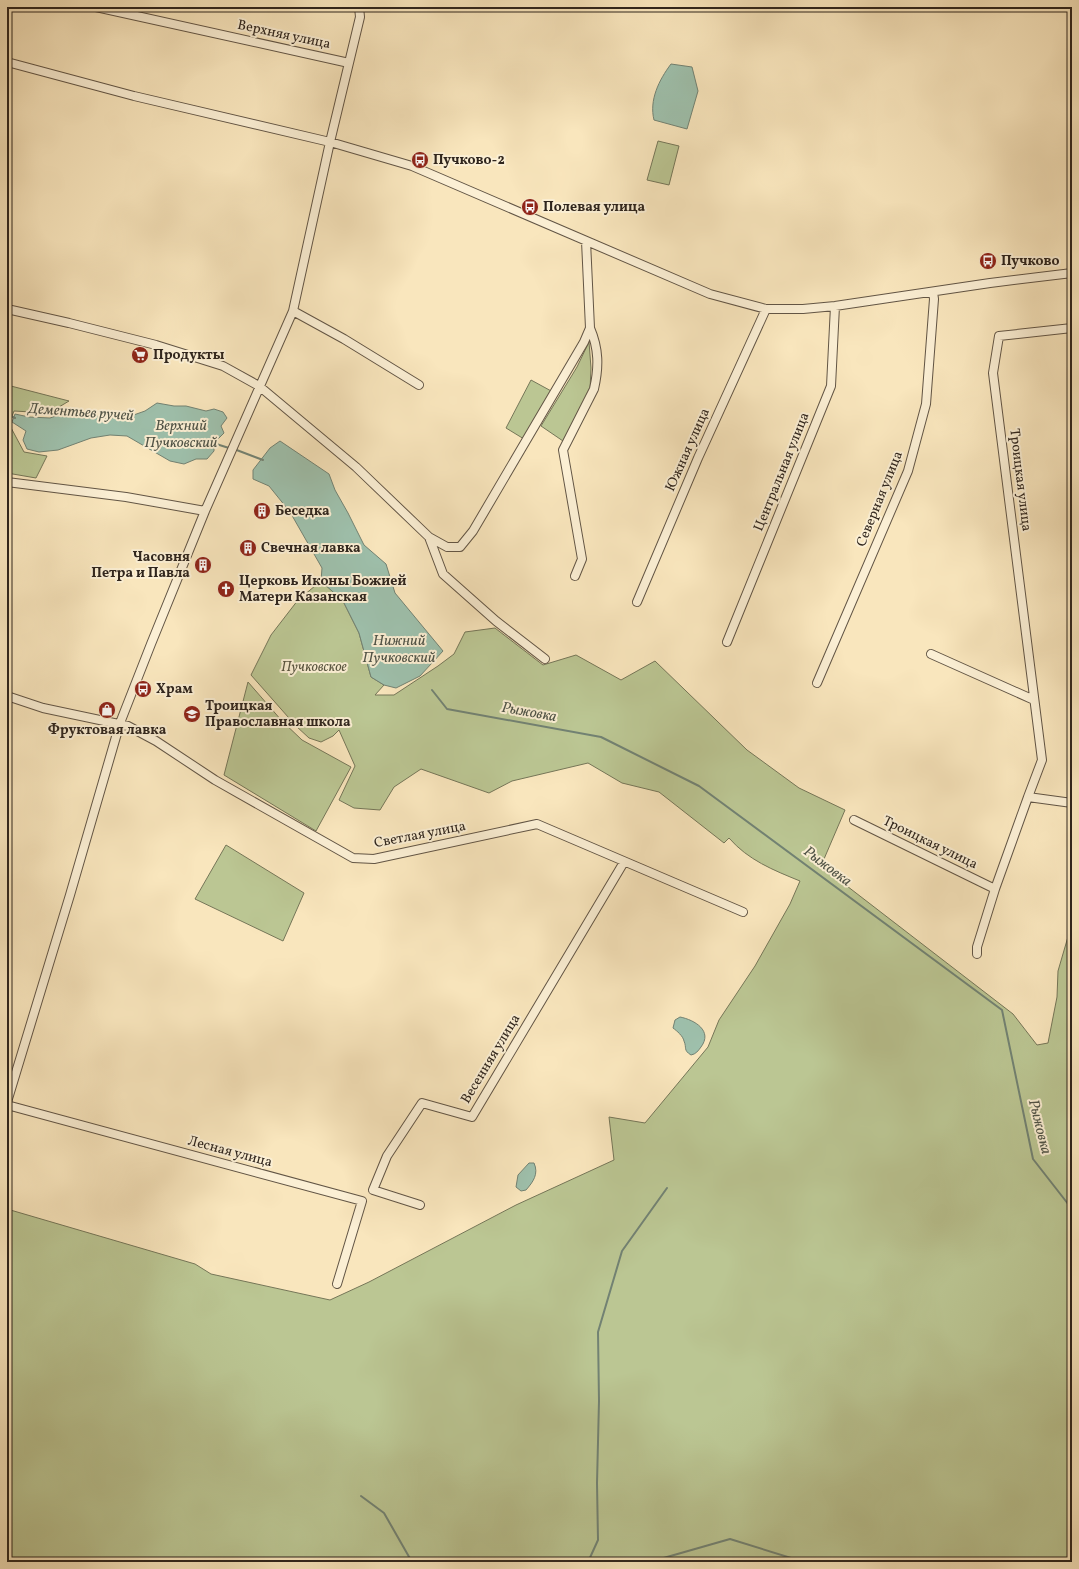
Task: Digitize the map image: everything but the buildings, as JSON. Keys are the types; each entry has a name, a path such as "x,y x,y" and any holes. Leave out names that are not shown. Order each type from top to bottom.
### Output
{"street":[{"name":"Верхняя улица","path":"96,7 349,63"},
{"path":"7,1102 70,895 120,723 205,511 293,311 330,142 360,17 359,7"},
{"path":"7,62 134,96 330,142 412,166 710,294 766,309 803,309 835,306 990,283 1071,274"},
{"path":"575,576 582,559 564,450 596,382 597,350 590,328 586,241"},
{"name":"Северная улица","path":"817,683 908,472 926,404 934,299 933,292"},
{"name":"Центральная улица","path":"727,642 831,386 835,306"},
{"path":"7,309 156,345 223,366 259,386 356,467 429,537 447,547 460,547 473,531 571,366 590,328"},
{"name":"Южная улица","path":"637,602 698,458 766,309"},
{"path":"293,311 344,339 419,385"},
{"name":"Троицкая улица","path":"977,954 977,947 995,889 1042,760 993,373 999,336 1072,328"},
{"path":"7,482 126,497 205,511"},
{"path":"429,537 443,574 496,621 545,659"},
{"path":"931,654 1034,700"},
{"name":"Светлая улица","path":"7,696 43,708 120,723 128,726 156,741 216,780 353,858 374,858 536,824 743,912"},
{"path":"1028,797 1072,803"},
{"name":"Троицкая улица","path":"854,820 995,889"},
{"name":"Весенняя улица","path":"420,1205 373,1190 387,1156 422,1103 472,1117 624,862"},
{"name":"Лесная улица","path":"7,1105 362,1201 337,1284"}],"green space":[{"path":"658,141 679,146 669,185 647,180"},
{"path":"589,342 591,368 590,390 563,441 541,426 577,367"},
{"path":"531,380 553,392 524,439 506,428"},
{"path":"7,385 69,401 49,413 14,411 9,424 24,452 47,456 36,478 7,473"},
{"name":"Пучковское","path":"321,581 343,601 359,633 371,677 384,685 375,695 394,695 438,666 454,654 465,632 495,628 543,665 576,655 621,680 655,661 747,750 799,788 845,810 821,866 1013,1014 1037,1045 1048,1043 1057,997 1058,971 1072,923 1072,1562 7,1562 7,1209 195,1264 211,1274 330,1300 369,1282 516,1205 614,1160 609,1117 645,1123 708,1047 719,1020 755,966 790,904 800,881 762,864 736,846 729,838 724,843 659,792 622,783 588,763 512,781 489,793 421,769 394,787 380,810 354,808 339,800 355,766 339,730 333,736 321,742 309,738 296,726 251,675 271,635 298,600"},
{"path":"248,682 282,721 302,740 351,767 316,831 224,775"},
{"path":"226,845 304,893 283,941 195,899"}],"water":[{"path":"671,64 692,67 698,91 687,129 654,120 653,105 656,90"},
{"name":"Верхний Пучковский","path":"157,403 174,406 186,406 206,411 214,409 223,412 227,418 221,426 224,433 214,443 214,451 207,459 196,459 184,464 170,461 127,436 110,435 91,438 58,450 39,452 27,449 23,440 26,431 12,422 15,414 29,417 50,418 73,410 105,418 128,417 145,411"},
{"name":"Нижний Пучковский","path":"280,441 329,474 335,490 364,545 386,564 395,593 443,651 420,676 396,688 384,685 371,677 359,633 343,601 321,581 322,568 290,512 269,486 253,479 253,470 270,448"},
{"path":"680,1017 686,1018 701,1027 704,1031 704,1041 698,1051 693,1055 687,1052 682,1037 673,1028 675,1020"},
{"path":"529,1163 534,1163 536,1174 526,1190 521,1191 516,1187 518,1175"}],"waterway":[{"name":"Дементьев ручей","path":"7,414 15,418"},
{"name":"Дементьев ручей","path":"213,443 229,448"},
{"name":"Дементьев ручей","path":"234,449 263,460"},
{"name":"Рыжовка","path":"432,690 447,709 601,737 699,786 1002,1010 1033,1159 1072,1209"},
{"path":"588,1562 598,1540 598,1332 622,1251 667,1188"},
{"path":"361,1496 384,1513 412,1562"},
{"path":"623,1562 626,1560 660,1559 730,1539 804,1562"}],"place":[{"name":"Пучково-2","path":"420,160"},
{"name":"Полевая улица","path":"530,207"},
{"name":"Пучково","path":"988,261"},
{"name":"Продукты","path":"140,355"},
{"name":"Беседка","path":"262,511"},
{"name":"Свечная лавка","path":"248,548"},
{"name":"Часовня Петра и Павла","path":"203,565"},
{"name":"Церковь Иконы Божией Матери Казанская","path":"226,589"},
{"name":"Храм","path":"143,689"},
{"name":"Фруктовая лавка","path":"107,710"},
{"name":"Троицкая Православная школа","path":"192,714"}]}
